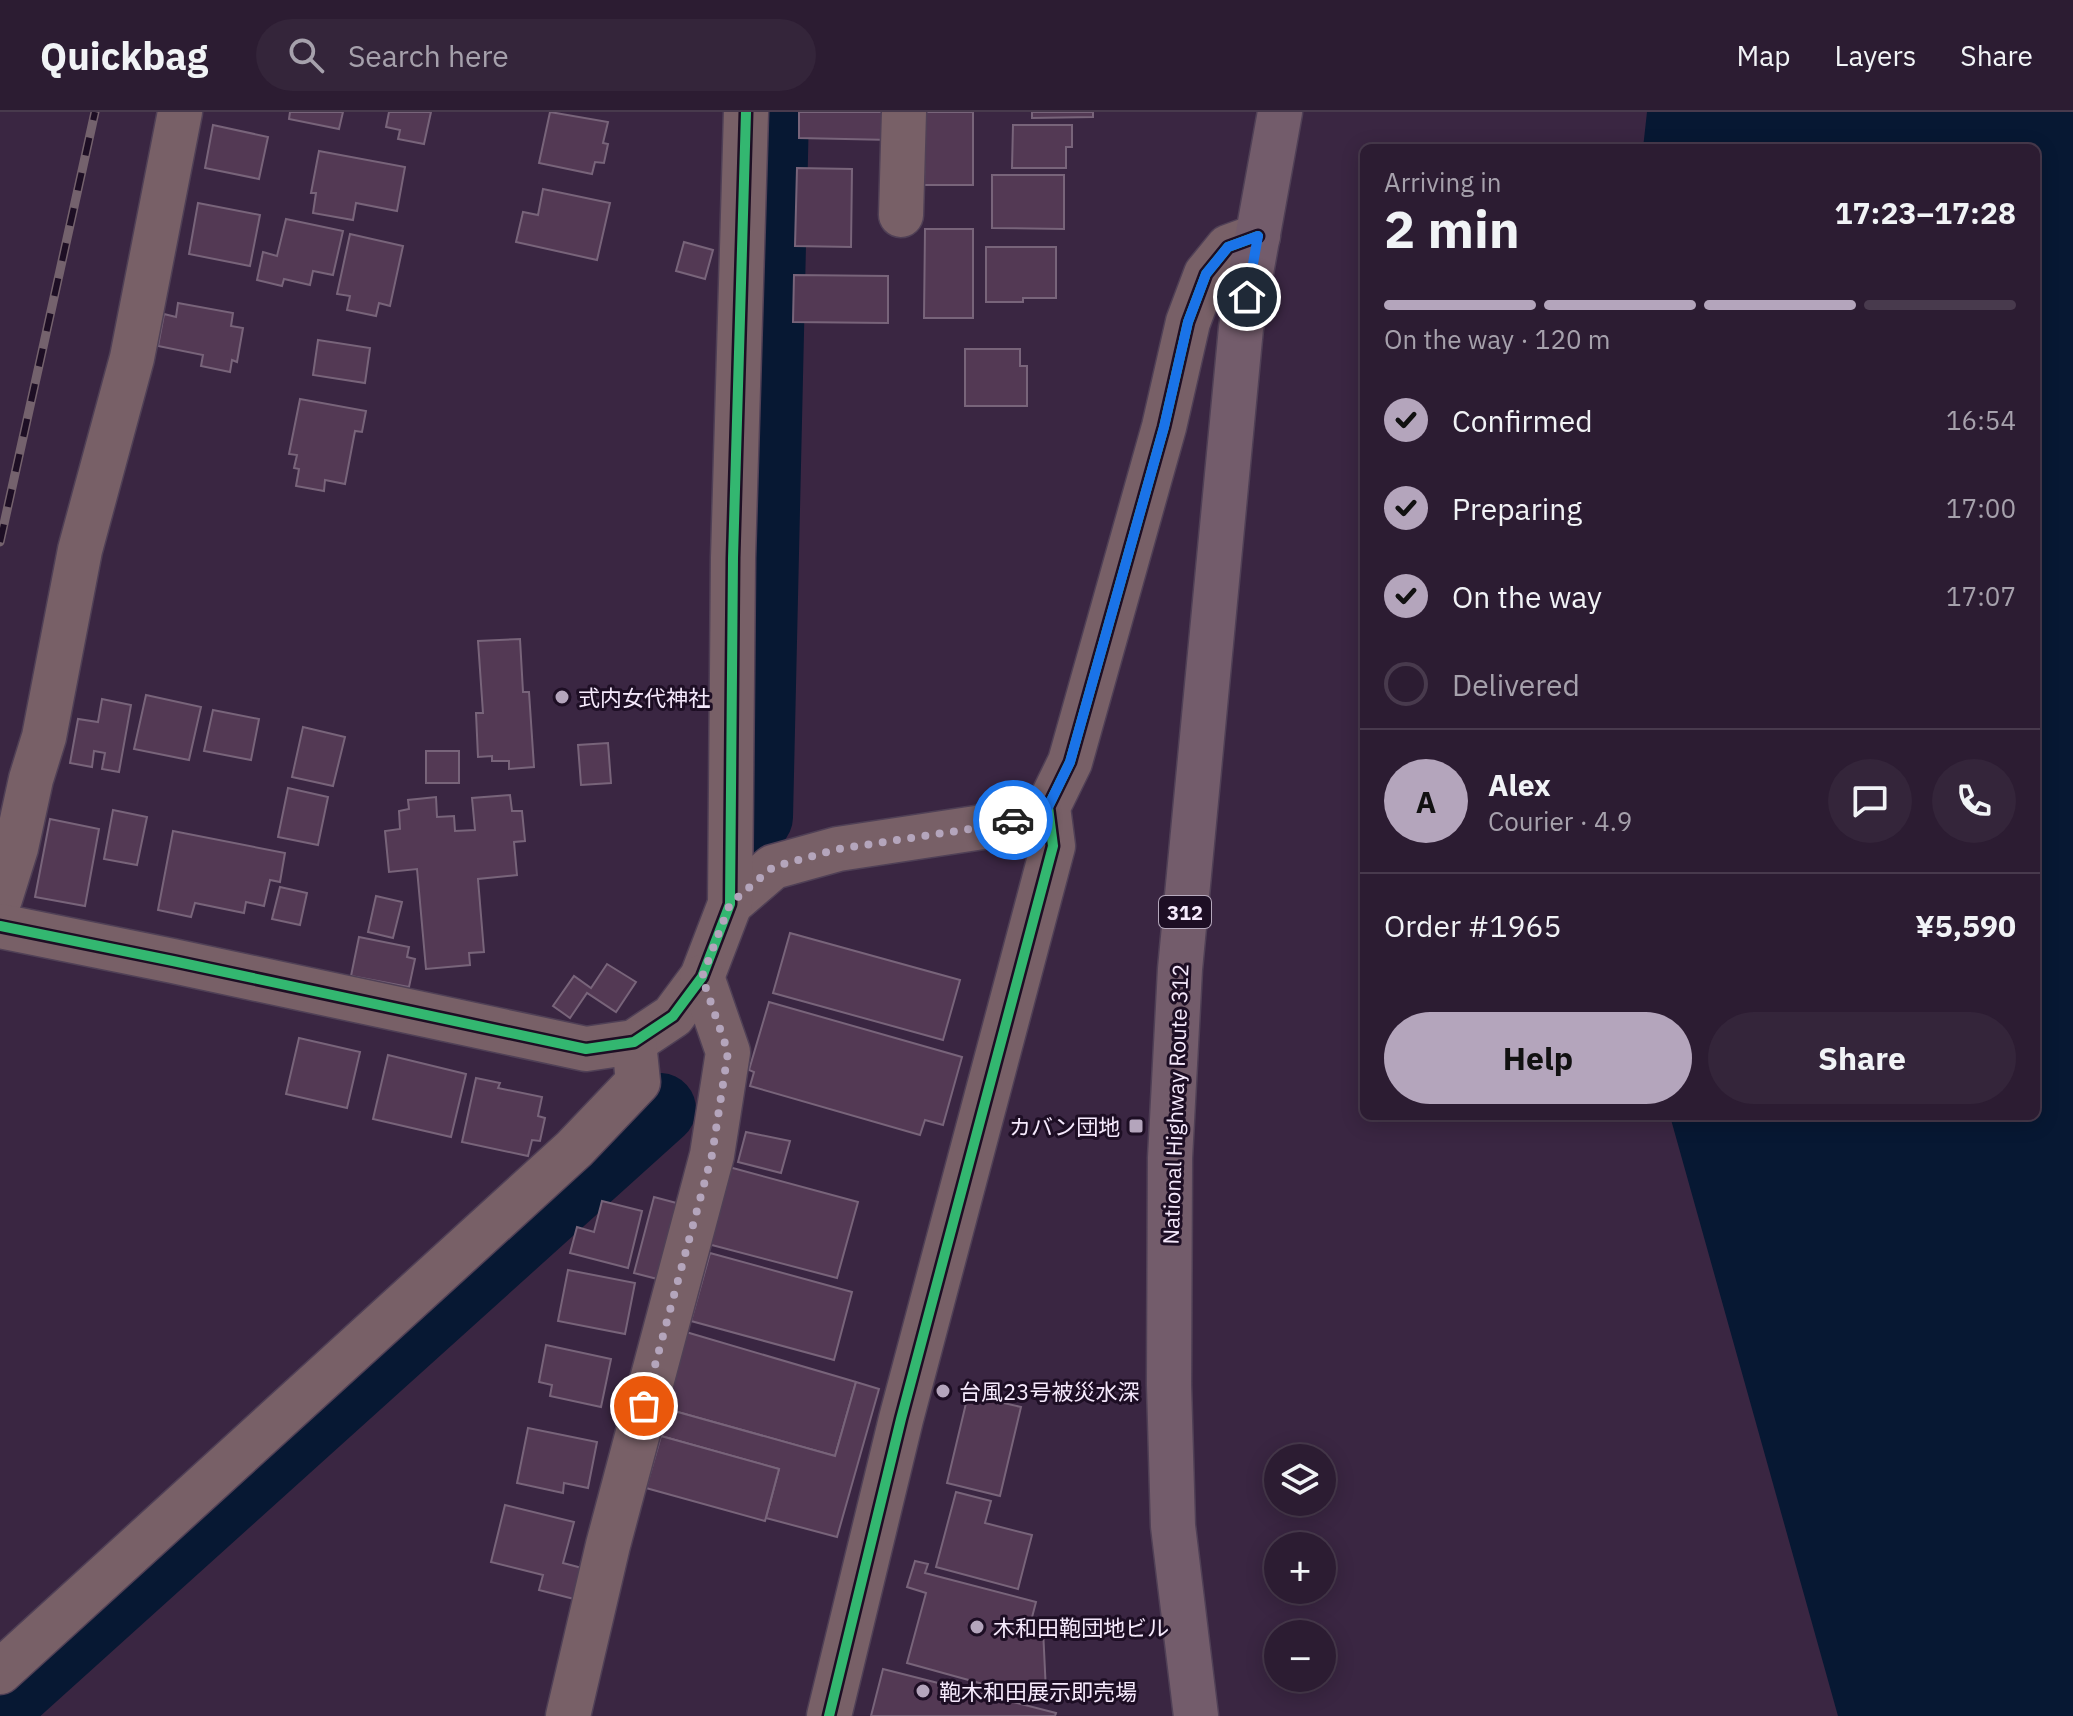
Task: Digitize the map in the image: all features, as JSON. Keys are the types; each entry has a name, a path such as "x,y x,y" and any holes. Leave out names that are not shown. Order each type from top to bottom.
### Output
{"highway":[{"name":"National Highway Route 312","path":"1196,1716 1173,1526 1169,1385 1170,1158 1184,922 1241,328 1280,112"}],"street":[{"path":"0,899 44,737 80,550 132,358 180,112"},
{"path":"0,926 586,1049 634,1042 673,1016 702,977 730,904 733,558 746,112"},
{"path":"901,215 904,112"},
{"path":"829,1716 901,1419 1053,846 1048,807 1075,747 1164,427 1188,322 1206,274 1228,247 1258,236"},
{"path":"730,904 773,867 838,849 996,825 1048,807"},
{"path":"568,1716 612,1530 712,1155 728,1052 702,977"},
{"path":"0,1672 574,1149 638,1082 634,1042"}],"water":[{"path":"1647,112 2073,112 2073,1716 1838,1716 1671,1120 2040,1120 2040,144 1643,144"}],"building":[{"path":"290,112 343,112 339,129 289,119"},
{"path":"389,112 431,112 424,144 398,139 400,130 386,127"},
{"path":"550,112 608,122 603,143 608,144 604,163 595,162 592,174 539,163"},
{"path":"799,112 892,112 891,140 799,138"},
{"path":"925,112 973,112 973,185 924,185"},
{"path":"1032,112 1093,112 1093,117 1032,118"},
{"path":"213,125 268,137 259,179 205,168"},
{"path":"1013,125 1072,125 1072,147 1066,147 1066,168 1012,168"},
{"path":"319,151 405,167 397,211 356,203 353,220 313,213 316,193 311,193"},
{"path":"797,168 852,169 851,247 795,246"},
{"path":"992,175 1064,175 1064,229 992,228"},
{"path":"543,189 610,203 597,260 516,242 523,212 538,215"},
{"path":"198,203 260,215 250,266 189,254"},
{"path":"286,219 343,231 333,275 313,271 310,285 284,279 282,286 257,280 263,252 277,256"},
{"path":"925,229 973,229 973,318 924,318"},
{"path":"350,234 403,246 390,306 379,303 376,316 347,310 350,296 337,294"},
{"path":"684,242 713,250 705,279 676,271"},
{"path":"986,247 1056,247 1056,298 986,302"},
{"path":"794,275 888,276 888,323 793,322"},
{"path":"178,303 233,313 231,326 243,328 237,362 232,360 230,372 201,366 203,355 158,346 164,314 176,317"},
{"path":"318,340 370,348 365,383 313,375"},
{"path":"965,349 1020,349 1020,366 1027,366 1027,406 965,406"},
{"path":"300,399 366,411 362,432 355,431 345,484 325,480 324,491 296,486 299,469 294,468 297,455 289,454"},
{"path":"520,639 523,692 529,692 534,767 509,769 509,761 492,761 492,756 478,757 476,713 483,713 478,641"},
{"path":"146,695 201,707 189,760 134,749"},
{"path":"102,699 131,705 119,772 102,769 105,753 94,751 92,767 70,763 78,719 98,722"},
{"path":"213,710 259,719 251,760 204,751"},
{"path":"303,727 345,737 333,786 292,777"},
{"path":"608,743 611,783 581,785 578,745"},
{"path":"426,751 459,751 459,783 426,783"},
{"path":"288,788 328,797 318,845 278,837"},
{"path":"510,795 512,811 522,811 525,841 514,842 517,875 478,879 484,952 469,953 470,965 426,969 417,869 389,872 385,831 400,829 399,811 409,809 408,800 436,797 437,817 454,816 455,831 475,830 472,798"},
{"path":"113,810 147,817 137,865 104,859"},
{"path":"50,819 99,829 85,906 35,897"},
{"path":"173,831 285,853 280,882 270,880 264,906 246,902 244,913 195,903 191,917 158,910"},
{"path":"280,887 307,893 300,925 272,919"},
{"path":"376,896 402,902 393,938 368,932"},
{"path":"790,933 960,980 943,1040 773,993"},
{"path":"359,937 409,947 407,957 415,959 409,987 351,976"},
{"path":"607,964 636,982 616,1012 587,993 570,1018 553,1006 574,976 591,988"},
{"path":"769,1002 962,1057 943,1125 925,1120 920,1135 750,1086 754,1072 749,1070"},
{"path":"299,1038 360,1052 347,1108 286,1094"},
{"path":"388,1055 466,1074 451,1137 373,1119"},
{"path":"476,1078 500,1083 498,1088 542,1097 538,1116 545,1118 540,1141 532,1140 528,1156 462,1142"},
{"path":"746,1132 790,1141 781,1173 738,1162"},
{"path":"729,1167 858,1202 837,1278 708,1244"},
{"path":"654,1197 684,1205 665,1281 634,1273"},
{"path":"602,1201 642,1211 628,1268 570,1253 577,1227 594,1232"},
{"path":"710,1253 852,1292 834,1360 691,1321"},
{"path":"568,1270 635,1283 625,1334 558,1321"},
{"path":"686,1332 856,1382 835,1456 667,1409"},
{"path":"546,1345 611,1359 601,1407 550,1396 552,1385 539,1382"},
{"path":"856,1382 879,1389 837,1537 766,1518 779,1469 661,1436 667,1409 835,1456"},
{"path":"968,1395 1021,1407 1000,1496 947,1483"},
{"path":"528,1428 597,1442 588,1488 564,1483 563,1493 517,1483"},
{"path":"661,1436 779,1469 765,1521 646,1488"},
{"path":"956,1492 991,1501 985,1523 1032,1535 1018,1589 936,1567"},
{"path":"505,1505 574,1522 563,1563 582,1568 574,1599 539,1590 543,1575 491,1562"},
{"name":"木和田鞄団地ビル","path":"915,1561 928,1564 925,1573 1036,1602 1030,1625 1043,1629 1046,1692 1014,1684 1012,1692 907,1663 926,1593 907,1587"},
{"name":"鞄木和田展示即売場","path":"883,1669 1056,1713 1055,1716 871,1716"}],"waterway":[{"path":"757,817 773,112"},
{"path":"0,1704 660,1109"}],"railway":[{"path":"0,542 95,112"}],"cycle path":[{"path":"0,926 586,1049 634,1042 673,1016 702,977 730,904 733,558 746,112"},
{"path":"829,1716 901,1419 1053,846 1048,807 1070,762 1164,427 1188,322 1206,274 1228,247 1258,236"}],"way so far":[{"path":"644,1406 712,1155 728,1052 702,977 730,904 773,867 838,849 1013,820"}],"place":[{"name":"式内女代神社","path":"562,697"},
{"name":"カバン団地","path":"1136,1126"},
{"name":"台風23号被災水深","path":"943,1391"},
{"name":"木和田鞄団地ビル","path":"977,1627"},
{"name":"鞄木和田展示即売場","path":"923,1691"}],"route":[{"path":"1013,820 1048,807 1070,762 1164,427 1188,322 1206,274 1228,247 1258,236 1247,297"}]}
